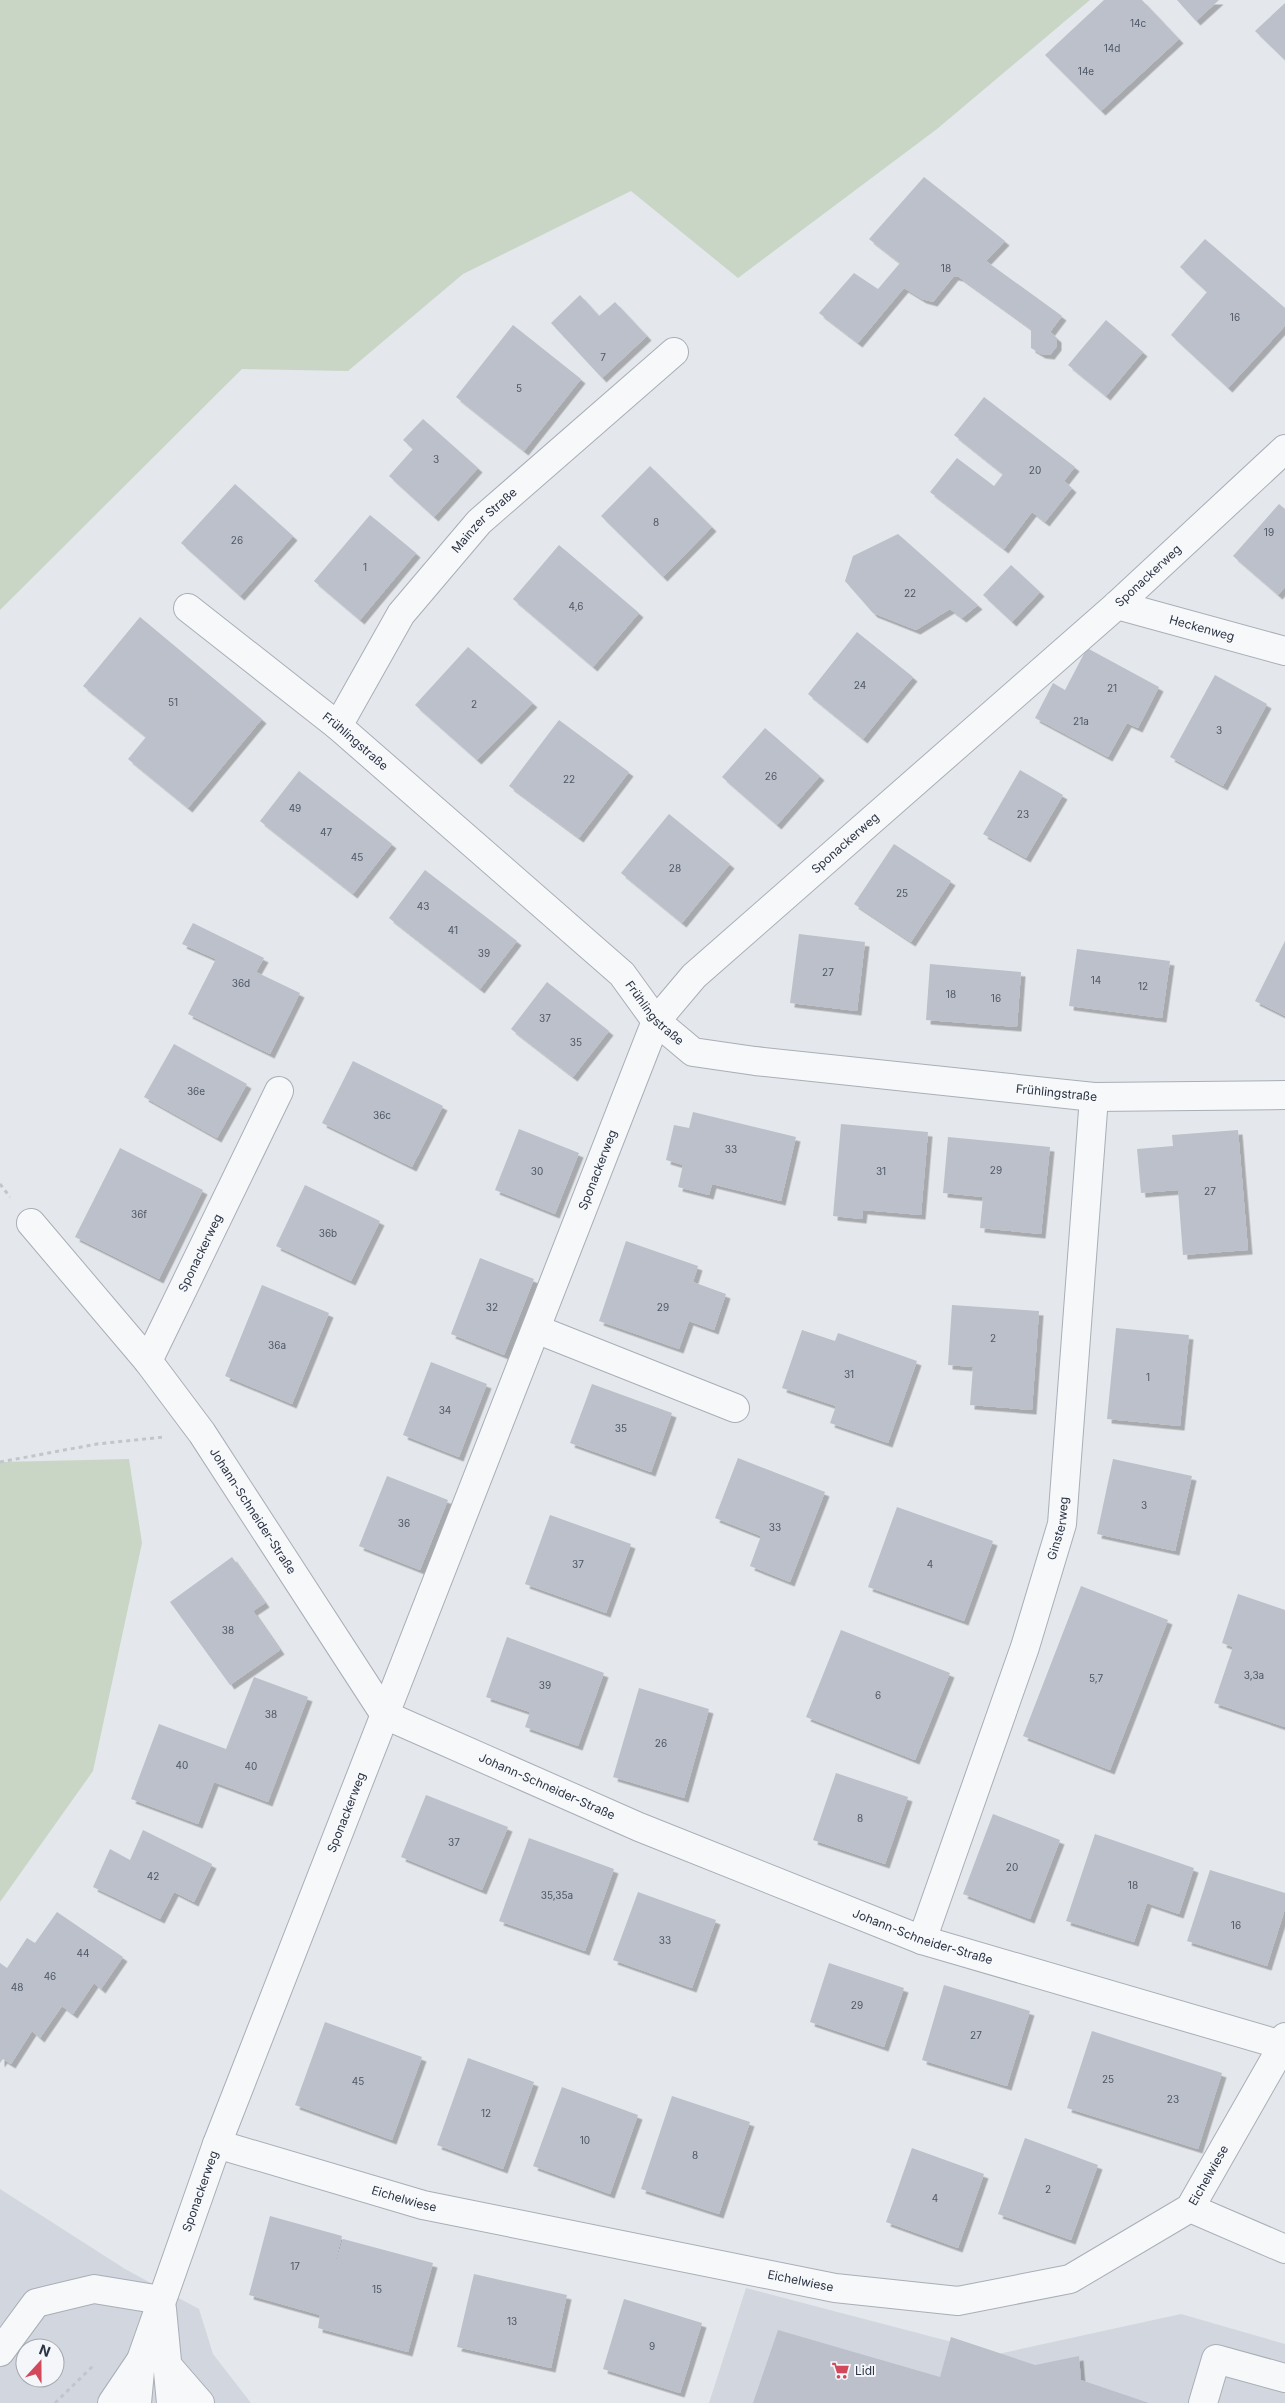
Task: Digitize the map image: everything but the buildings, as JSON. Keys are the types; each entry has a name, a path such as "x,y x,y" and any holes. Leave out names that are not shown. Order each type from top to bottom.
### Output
{"street":[{"name":"Mainzer Straße","path":"338,726 401,614 479,522 674,352"},
{"name":"Sponackerweg","path":"137,2403 141,2360 217,2144 656,1020 694,976 1117,605 1285,449"},
{"name":"Heckenweg","path":"1117,605 1285,651"},
{"name":"Frühlingstraße","path":"188,608 338,726 622,974 656,1020 694,1052 756,1061 1094,1096 1285,1095"},
{"name":"Sponackerweg","path":"148,1361 279,1092"},
{"name":"Ginsterweg","path":"922,1940 1025,1647 1062,1524 1094,1096"},
{"name":"Johann-Schneider-Straße","path":"31,1223 148,1361 202,1433 385,1715 639,1827 922,1940 1284,2043"},
{"path":"536,1329 735,1408"},
{"name":"Eichelwiese","path":"217,2144 423,2205 835,2288 958,2301 1070,2279 1190,2208 1284,2043"},
{"path":"1190,2208 1285,2250"},
{"path":"0,2352 36,2303 94,2289 161,2300"},
{"name":"Sponackerweg","path":"161,2300 171,2403"},
{"path":"1203,2403 1216,2359 1285,2378"},
{"path":"112,2403 141,2360"},
{"path":"167,2365 200,2403"}],"path":[{"path":"0,1462 97,1444 202,1433"}],"shaded area":[{"path":"0,2189 125,2269 199,2309 213,2354 251,2403 0,2403"},
{"path":"746,2288 998,2354 1181,2314 1285,2344 1285,2403 709,2403"}],"green space":[{"path":"0,0 1090,0 937,129 738,278 631,191 463,274 348,371 242,369 0,610"},
{"path":"129,1459 142,1543 93,1771 0,1902 0,1462"}],"place":[{"name":"Lidl","path":"841,2371"}]}
